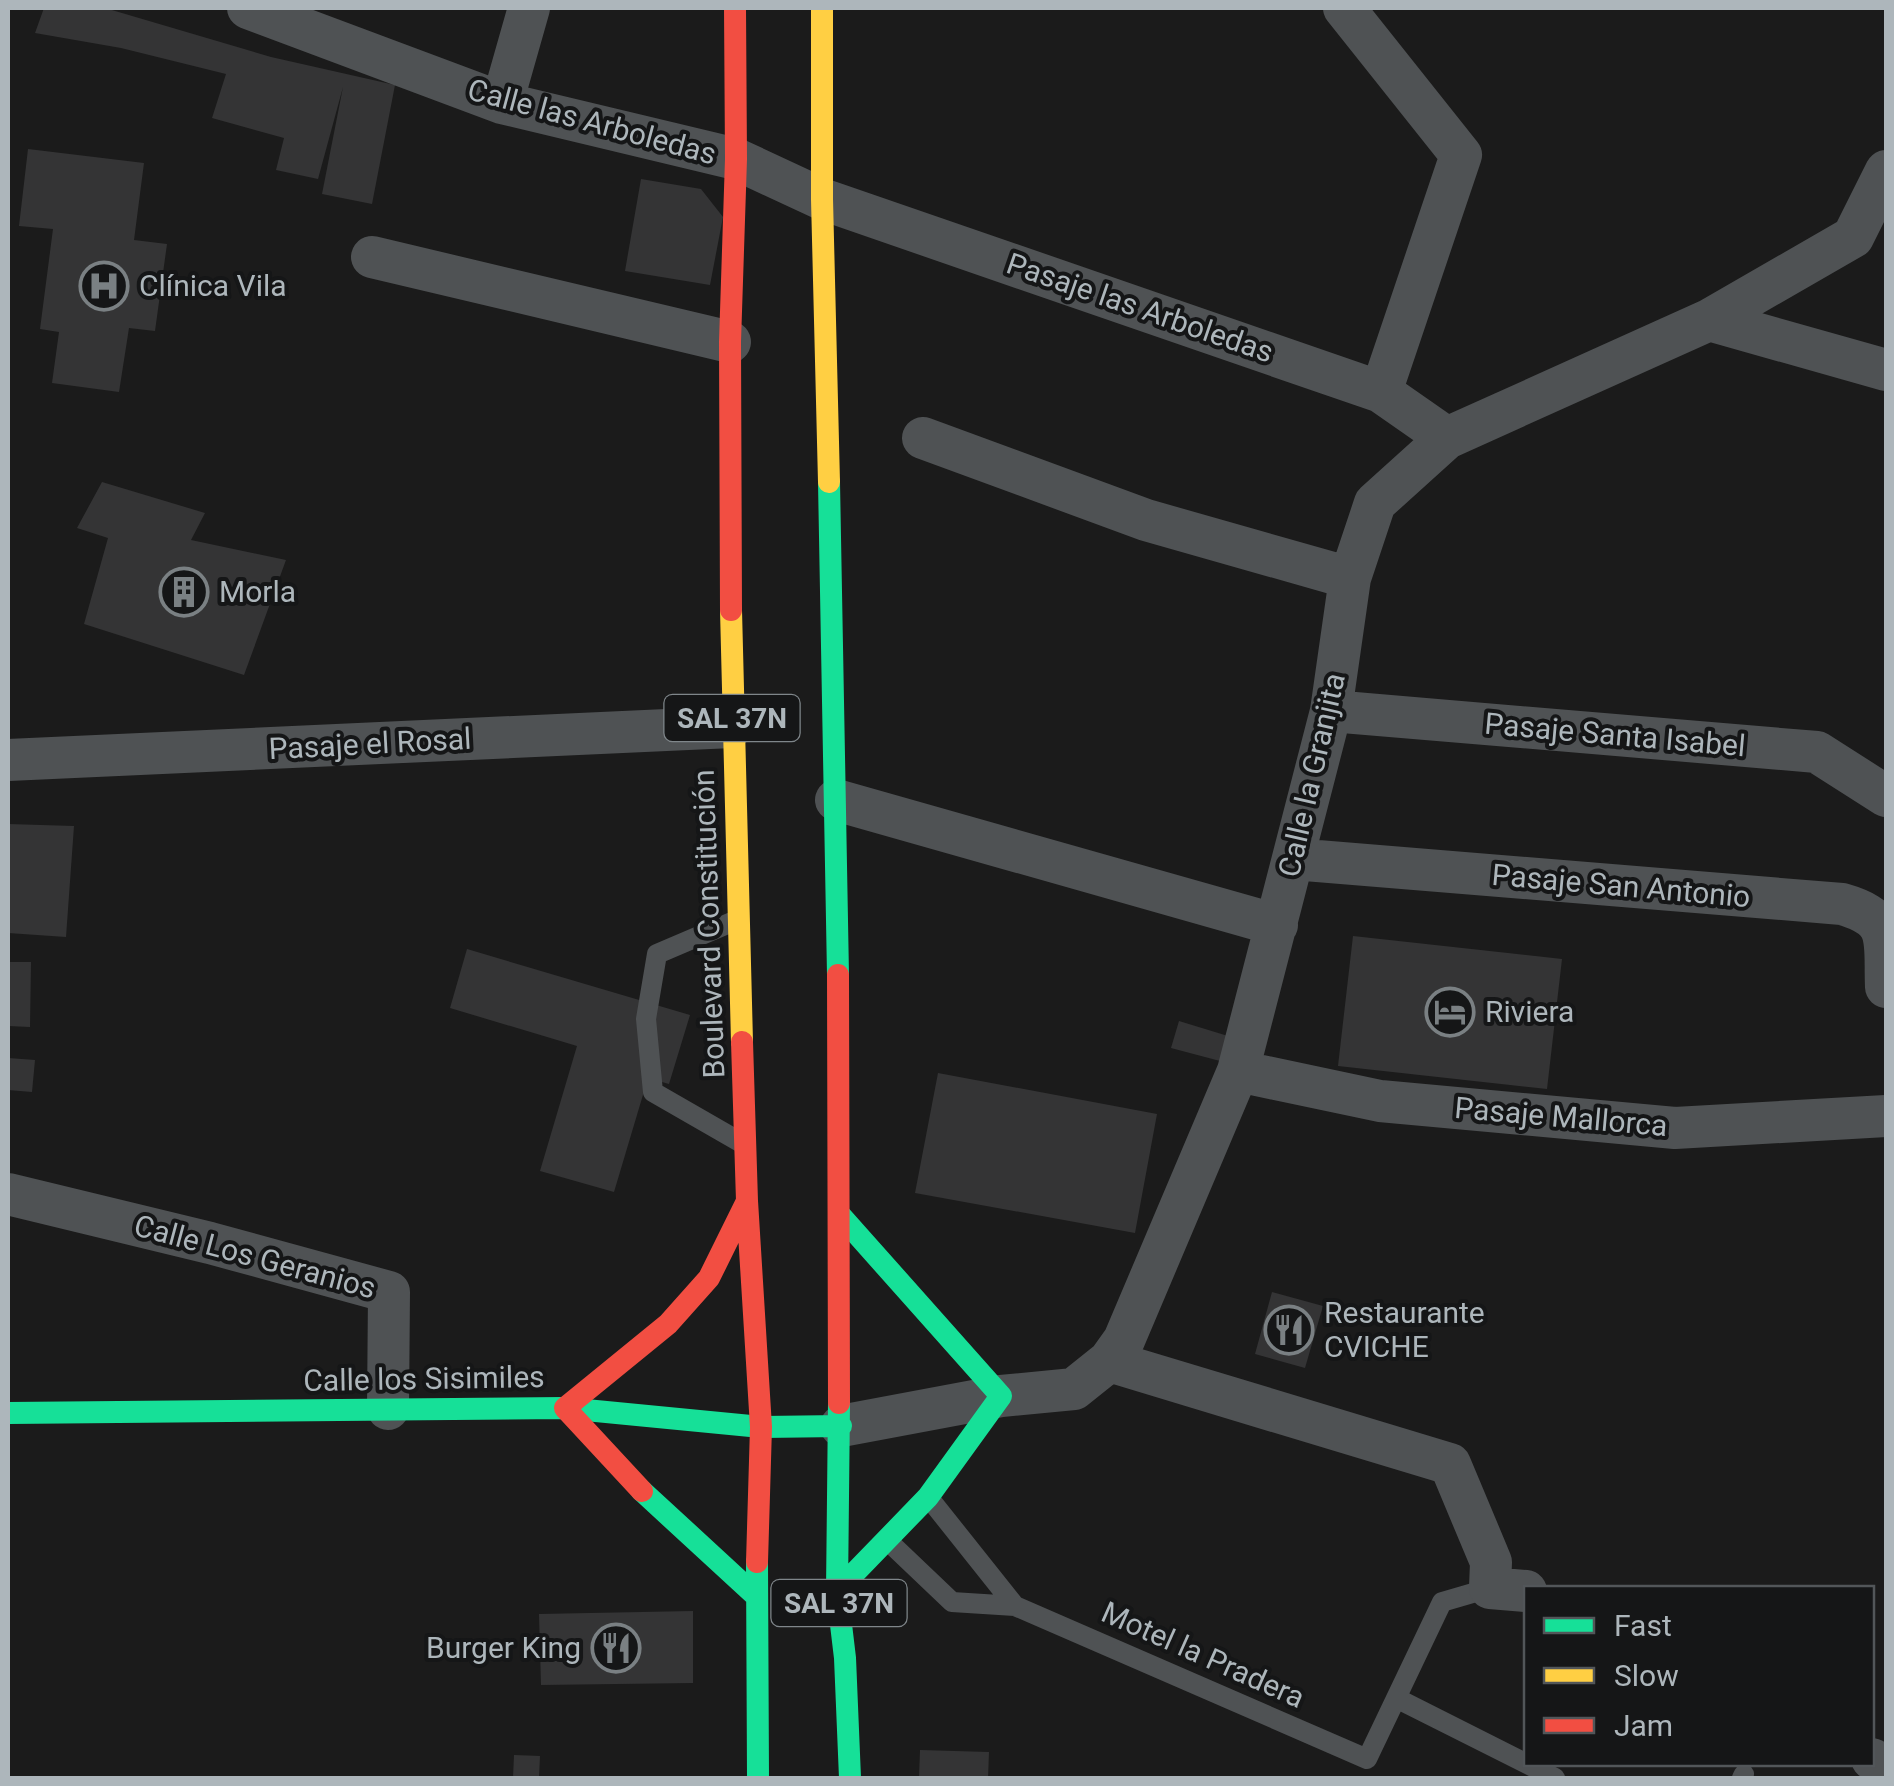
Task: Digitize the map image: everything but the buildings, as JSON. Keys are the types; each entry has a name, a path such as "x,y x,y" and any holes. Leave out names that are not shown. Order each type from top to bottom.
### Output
{"main road":[{"name":"Boulevard Constitución","path":"735,8 736,160 730,342 732,728 747,1201 761,1427 756,1596 758,1778"},
{"name":"SAL 37N","path":"822,8 822,199 836,800 841,1426 838,1590 850,1778"},
{"path":"747,1201 709,1278 668,1324 565,1408 623,1473 756,1596"},
{"path":"838,1590 928,1497 1000,1396 840,1215"},
{"name":"Calle los Sisimiles","path":"8,1413 565,1408 761,1427 841,1426"}],"street":[{"name":"Calle las Arboledas","path":"248,8 502,103 736,160 822,199"},
{"path":"502,103 528,8"},
{"path":"1344,8 1461,155 1381,392"},
{"name":"Calle la Granjita","path":"841,1426 1000,1396 1074,1389 1109,1360 1124,1340 1238,1071 1331,710 1350,578 1374,502 1447,438 1709,320 1853,237 1886,171"},
{"name":"Pasaje las Arboledas","path":"822,199 1381,392 1447,438"},
{"path":"372,257 730,342"},
{"path":"1709,320 1886,370"},
{"path":"924,438 1146,520 1350,578"},
{"name":"Pasaje Santa Isabel","path":"1331,710 1817,752 1886,796"},
{"name":"Pasaje el Rosal","path":"8,760 732,728"},
{"path":"836,800 1276,924"},
{"name":"Pasaje San Antonio","path":"1293,859 1842,904 1866,911 1878,920 1884,935 1886,987"},
{"name":"Pasaje Mallorca","path":"1238,1071 1380,1101 1675,1128 1886,1116"},
{"name":"Calle Los Geranios","path":"8,1194 389,1292 388,1409"},
{"path":"1109,1360 1450,1464 1490,1562 1508,1589"}],"lane":[{"path":"739,920 657,954 646,1019 653,1092 746,1146"},
{"name":"Motel la Pradera","path":"928,1497 1015,1606"},
{"name":"Motel la Pradera","path":"888,1542 952,1602 1015,1606 1364,1769 1442,1602 1508,1589"},
{"path":"1398,1699 1524,1762"},
{"path":"1532,1766 1556,1778"}],"traffic: fast":[{"path":"829,482 838,975"},
{"path":"837,1591 928,1497 1001,1396 840,1215"},
{"path":"839,1403 837,1591 845,1658 850,1778"},
{"path":"8,1413 565,1408 761,1427 841,1426"},
{"path":"642,1491 756,1596"},
{"path":"757,1562 758,1778"}],"traffic: slow":[{"path":"822,8 829,482"},
{"path":"731,610 742,1042"}],"traffic: jam":[{"path":"731,610 735,8"},
{"path":"838,975 839,1403"},
{"path":"742,1042 761,1427 757,1562"},
{"path":"642,1491 565,1408 668,1324 709,1278 746,1203"}],"place":[{"name":"Clínica Vila","path":"104,286"},
{"name":"Morla","path":"184,592"},
{"name":"Riviera","path":"1450,1012"},
{"name":"Restaurante CVICHE","path":"1289,1330"},
{"name":"Burger King","path":"616,1648"}]}
